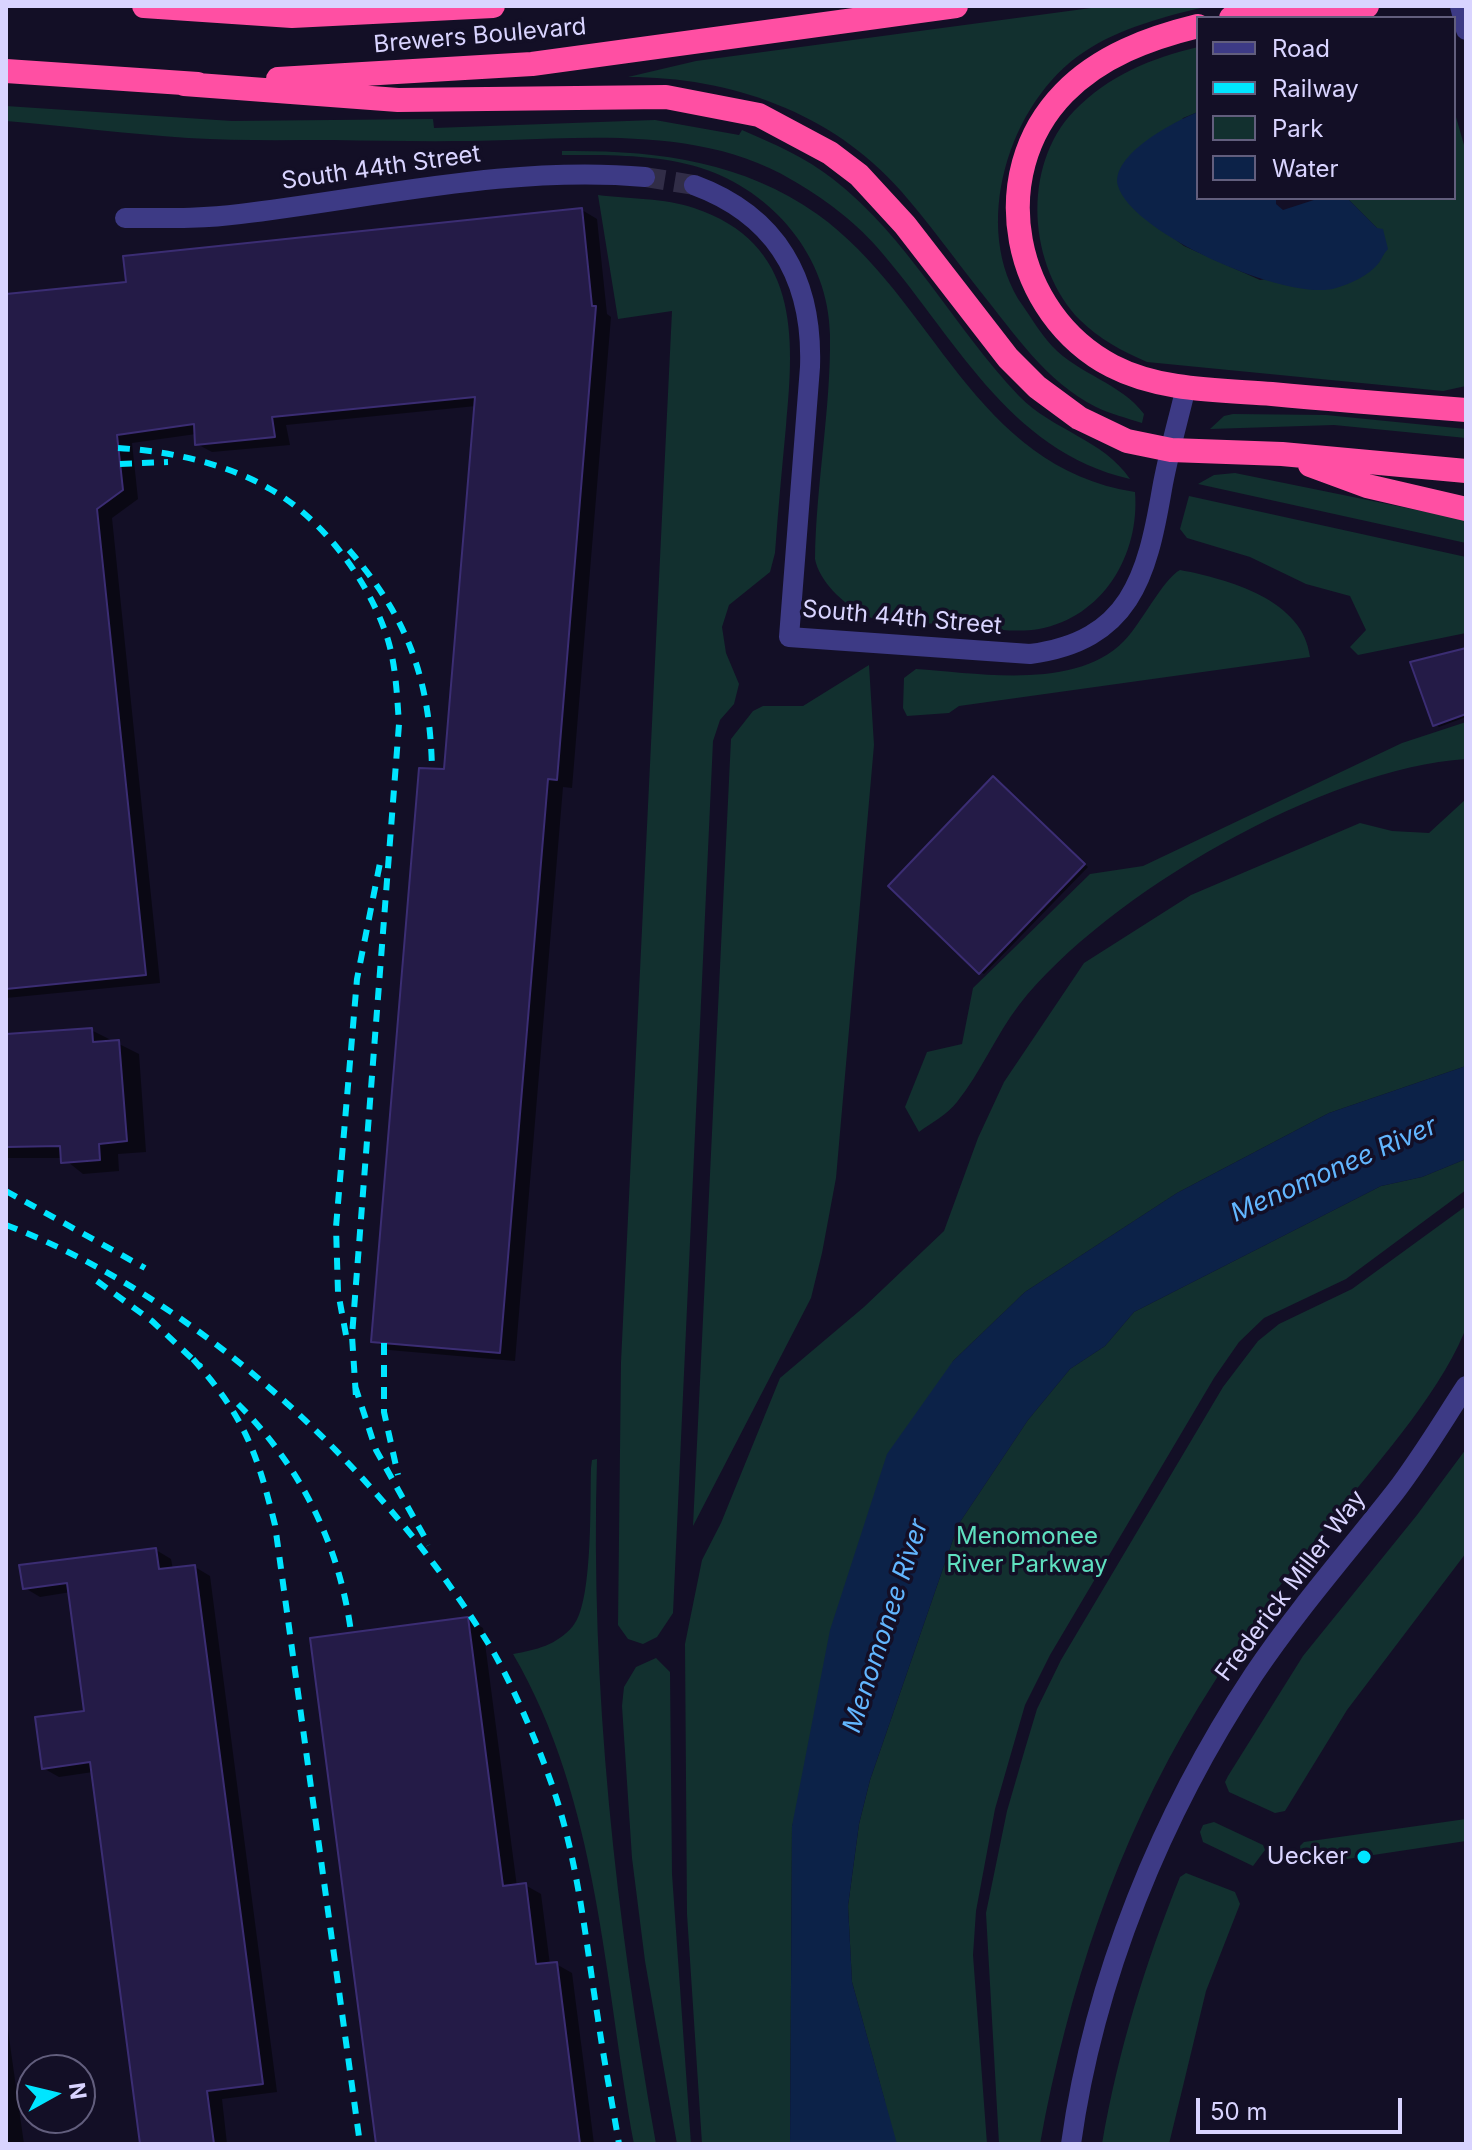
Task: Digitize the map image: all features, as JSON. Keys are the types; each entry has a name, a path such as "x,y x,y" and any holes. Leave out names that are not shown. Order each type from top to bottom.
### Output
{"highway":[{"name":"Brewers Boulevard","path":"144,6 292,16 493,6"},
{"name":"Brewers Boulevard","path":"6,71 184,84 532,64 956,6"},
{"path":"1243,16 1287,9 1367,6"},
{"path":"1196,27 1127,49 1091,69 1063,94 1039,128 1018,187 1018,236 1038,293 1053,318 1086,349 1111,366 1139,378 1186,387 1466,410"},
{"path":"184,84 398,100 650,96 694,100 759,115 830,153 859,175 905,225 1008,358 1052,399 1079,418 1127,441 1171,450 1282,454 1466,471"},
{"path":"1282,454 1367,486 1466,509"}],"street":[{"path":"1460,6 1466,30"},
{"name":"South 44th Street","path":"125,218 238,214 511,177 574,173 645,177"},
{"name":"South 44th Street","path":"694,185 727,199 770,233 796,275 806,304 811,335 810,367 789,637 1030,654 1078,643 1118,615 1137,587 1151,550 1186,387"},
{"name":"Frederick Miller Way","path":"1071,2144 1110,1976 1157,1852 1187,1788 1227,1717 1284,1631 1397,1488 1466,1386"}],"green space":[{"path":"1106,6 1210,6 1128,29 1084,52 1058,74 1035,102 1005,168 999,205 999,241 1007,275 1044,337 1062,356 1135,403 1144,414 1142,423 1096,407 1078,397 1046,370 1018,340 901,191 874,163 844,140 777,104 741,92 704,84 628,77 696,61"},
{"path":"1196,48 1196,113 1183,118 1135,209 1184,246 1260,280 1378,263 1384,253 1377,228 1349,200 1456,200 1456,117 1466,152 1466,386 1443,391 1147,362 1120,349 1080,320 1063,298 1050,273 1041,245 1039,187 1045,159 1057,134 1087,99 1116,78 1164,57"},
{"path":"6,106 232,121 433,119 434,128 655,120 739,135 742,130 811,164 860,202 908,255 995,370 1019,396 1047,418 1106,454 1130,479 1087,465 1049,443 1016,416 958,351 876,246 848,219 792,180 726,152 654,140 618,138 443,141 188,138 6,121"},
{"path":"562,151 630,153 695,162 758,181 817,214 858,249 894,289 994,415 1034,450 1080,476 1135,492 1131,538 1113,580 1082,611 1062,622 1028,630 892,622 871,618 847,604 821,575 815,559 830,335 820,279 808,254 773,210 727,179 701,168 632,156 562,155"},
{"path":"598,195 694,208 728,224 754,244 772,268 783,296 789,326 790,358 775,553 770,572 729,605 722,627 726,653 739,684 734,704 720,720 713,741 673,1613 657,1637 643,1644 628,1639 618,1625 621,1362 672,311 618,319"},
{"path":"1326,415 1466,429 1466,438 1334,425 1210,429 1224,416"},
{"path":"1235,473 1466,520 1466,543 1198,484 1214,475"},
{"path":"1189,496 1466,557 1466,633 1358,655 1350,647 1366,630 1350,596 1306,584 1250,557 1187,538 1180,529"},
{"path":"1180,570 1241,586 1279,607 1305,637 1310,657 959,706 949,713 907,716 903,708 904,678 916,669 1025,675 1080,667 1104,657 1124,641 1166,582"},
{"path":"869,665 874,745 836,1178 822,1253 811,1298 693,1526 731,739 753,711 763,706 803,706"},
{"path":"1466,722 1466,759 1410,768 1349,786 1286,812 1222,844 1161,881 1106,921 1057,963 1019,1005 957,1102 919,1132 905,1107 927,1052 962,1044 973,988 1090,874 1143,866 1402,743"},
{"path":"1466,799 1466,1066 1329,1113 1177,1193 1025,1292 953,1361 792,1826 790,2144 702,2144 687,1914 685,1644 702,1560 721,1523 780,1378 864,1307 944,1231 978,1138 1004,1082 1084,963 1191,895 1360,823 1392,831 1429,833"},
{"name":"Menomonee River Parkway","path":"1466,1159 1466,1190 1346,1279 1264,1318 1239,1342 1214,1378 1050,1655 1025,1705 995,1809 976,1911 973,1955 987,2144 871,2144 885,2102 852,1982 848,1906 859,1824 870,1780 958,1525 1028,1420 1070,1369 1105,1346 1134,1312 1381,1186 1422,1177"},
{"path":"1466,1206 1466,1324 1452,1358 1402,1433 1276,1592 1198,1708 1143,1811 1099,1919 1065,2030 1040,2144 999,2144 986,1913 1007,1811 1025,1749 1037,1709 1061,1660 1223,1387 1258,1341 1279,1324 1352,1289"},
{"path":"1466,1449 1466,1553 1347,1710 1285,1811 1275,1813 1229,1792 1225,1782 1228,1776 1303,1656"},
{"path":"597,1459 598,1631 609,1803 629,1974 656,2144 634,2144 605,1956 581,1830 564,1770 542,1711 513,1654 553,1642 573,1626 579,1614 589,1551 591,1468 592,1460"},
{"path":"656,1658 670,1672 672,1874 691,2144 677,2144 645,1961 632,1858 622,1706 624,1687 636,1667"},
{"path":"1466,1819 1466,1841 1307,1865 1303,1863 1300,1846 1304,1842"},
{"path":"1214,1822 1263,1845 1265,1850 1253,1866 1203,1842 1200,1832 1203,1825"},
{"path":"1186,1873 1235,1892 1240,1904 1206,1991 1169,2144 1102,2144 1116,2075 1144,1975 1180,1877"}],"water":[{"path":"1196,113 1196,200 1276,200 1283,210 1314,200 1349,200 1377,228 1383,229 1388,249 1378,264 1358,279 1336,288 1314,290 1250,275 1181,243 1130,205 1118,186 1118,174 1134,151 1175,123"},
{"name":"Menomonee River","path":"1466,1066 1466,1159 1422,1177 1381,1186 1134,1312 1105,1346 1070,1369 1028,1420 958,1525 870,1780 859,1824 848,1906 852,1982 897,2144 790,2144 792,1826 830,1630 887,1454 953,1361 1025,1292 1177,1193 1329,1113"}],"building":[{"path":"582,208 592,306 596,306 557,780 548,779 500,1353 371,1342 419,768 444,769 475,397 272,417 275,437 195,445 194,424 117,435 123,490 97,509 146,975 6,989 6,294 126,282 123,256"},
{"path":"1466,648 1466,714 1433,726 1410,662"},
{"path":"993,776 1085,864 979,974 888,886"},
{"path":"92,1028 93,1042 119,1040 127,1141 99,1144 100,1160 61,1163 60,1146 6,1147 6,1034"},
{"path":"156,1548 159,1569 195,1565 263,2084 207,2091 214,2144 140,2144 90,1762 42,1769 35,1717 84,1711 67,1583 23,1589 19,1565"},
{"path":"468,1617 503,1886 526,1883 536,1964 557,1962 580,2144 376,2144 310,1638"}],"tunnel":[{"path":"645,177 694,185"}],"railway":[{"path":"118,448 176,455 216,465 253,480 290,502 326,535 357,575 380,618 391,650 399,724 352,1336 356,1397"},
{"path":"120,464 168,462"},
{"path":"349,550 387,600 412,651 426,706 432,769"},
{"path":"346,1335 338,1292 336,1227 357,979 380,863"},
{"path":"6,1191 145,1268"},
{"path":"6,1225 78,1257 148,1297 215,1344 279,1396 339,1454 395,1515 444,1578 488,1643 538,1748 567,1836 619,2144"},
{"path":"97,1281 152,1321 201,1367"},
{"path":"384,1343 384,1412 398,1475"},
{"path":"193,1359 237,1417 255,1455 275,1525 360,2144"},
{"path":"355,1386 376,1450 429,1545"},
{"path":"238,1404 281,1454 314,1509 337,1568 351,1632"}],"place":[{"name":"Uecker","path":"1364,1857"}]}
